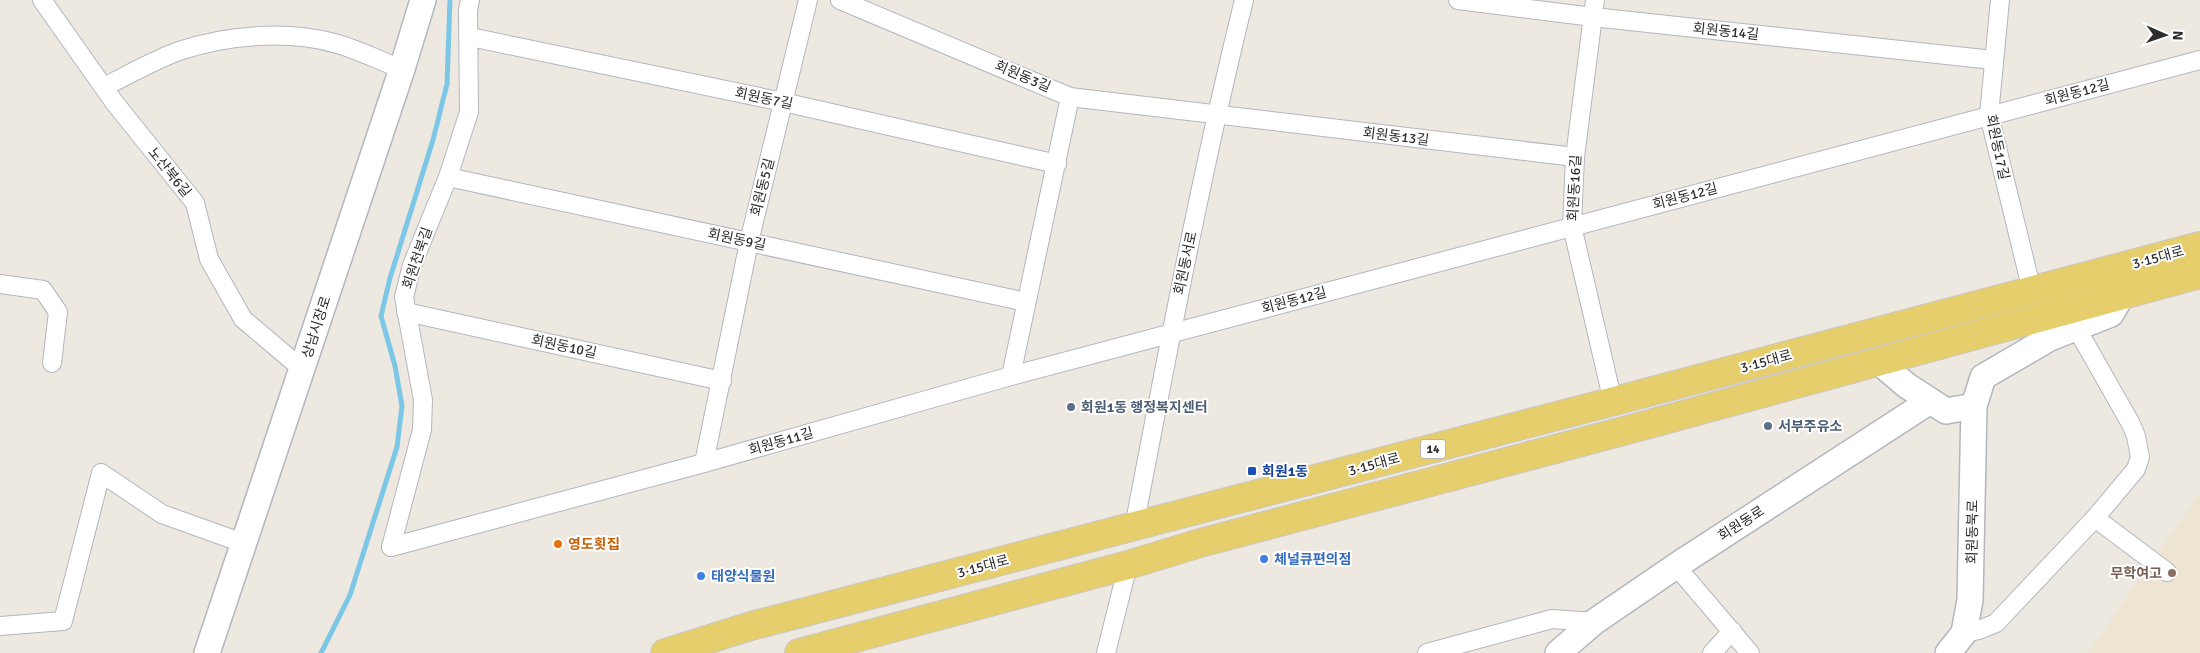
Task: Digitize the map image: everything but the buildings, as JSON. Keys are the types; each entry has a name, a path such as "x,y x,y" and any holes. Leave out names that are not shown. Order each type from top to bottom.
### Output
{"main road":[{"name":"상남시장로","path":"207,653 402,69 423,0"},
{"name":"3·15대로","path":"665,653 751,626 1612,402 2200,246"},
{"name":"3·15대로","path":"799,653 1200,543 1632,430 2200,274"},
{"name":"회원동북로","path":"1948,653 1964,633 1970,600 1974,406 1983,378 2050,338 2111,314 2122,296"},
{"path":"1879,362 1906,385 1946,412 1974,406"},
{"name":"회원동로","path":"1558,653 1594,622 1676,566 1930,401"}],"street":[{"name":"노산북6길","path":"42,0 104,87 195,203 209,259 243,319 302,369"},
{"name":"회원천북길","path":"391,546 422,430 423,400 404,297 412,265 448,178 469,112 470,36 468,10 470,0"},
{"name":"회원동5길","path":"704,463 749,242 808,0"},
{"name":"회원동3길","path":"840,0 1070,97 1216,115"},
{"name":"회원동서로","path":"1134,527 1171,333 1216,115 1244,0"},
{"name":"회원동14길","path":"1458,0 1594,8 1993,60"},
{"name":"회원동17길","path":"2000,0 1989,115 2032,291"},
{"name":"회원동16길","path":"1594,8 1576,157 1572,226 1612,402"},
{"name":"회원동7길","path":"470,36 783,102 1057,164"},
{"path":"104,87 178,51 221,39 253,37 311,39 335,43 402,69"},
{"name":"회원동12길","path":"1171,333 2200,60"},
{"path":"1011,376 1070,97"},
{"name":"회원동13길","path":"1216,115 1576,157"},
{"name":"회원동9길","path":"448,178 1026,302"},
{"path":"0,284 43,290 58,312 52,363"},
{"name":"회원동10길","path":"406,312 722,381"},
{"path":"1964,633 1996,624 2095,518 2136,469 2140,457 2136,436 2131,424 2077,328"},
{"name":"회원동11길","path":"391,546 704,463 1171,333"},
{"path":"0,626 63,621 101,473 162,514 244,543"},
{"path":"2095,518 2167,572"},
{"path":"1106,653 1128,564"},
{"path":"1676,566 1750,653"},
{"path":"1427,653 1552,619 1594,622"},
{"path":"1712,653 1732,631"}],"shaded area":[{"name":"무학여고","path":"2200,493 2200,653 2088,653"}],"waterway":[{"path":"321,653 350,595 397,447 402,406 395,366 381,316 390,278 433,140 447,84 450,0"}],"place":[{"name":"회원1동 행정복지센터","path":"1071,407"},
{"name":"서부주유소","path":"1768,426"},
{"name":"회원1동","path":"1252,471"},
{"name":"영도횟집","path":"558,544"},
{"name":"체널큐편의점","path":"1264,559"},
{"name":"무학여고","path":"2172,573"},
{"name":"태양식물원","path":"701,576"}]}
